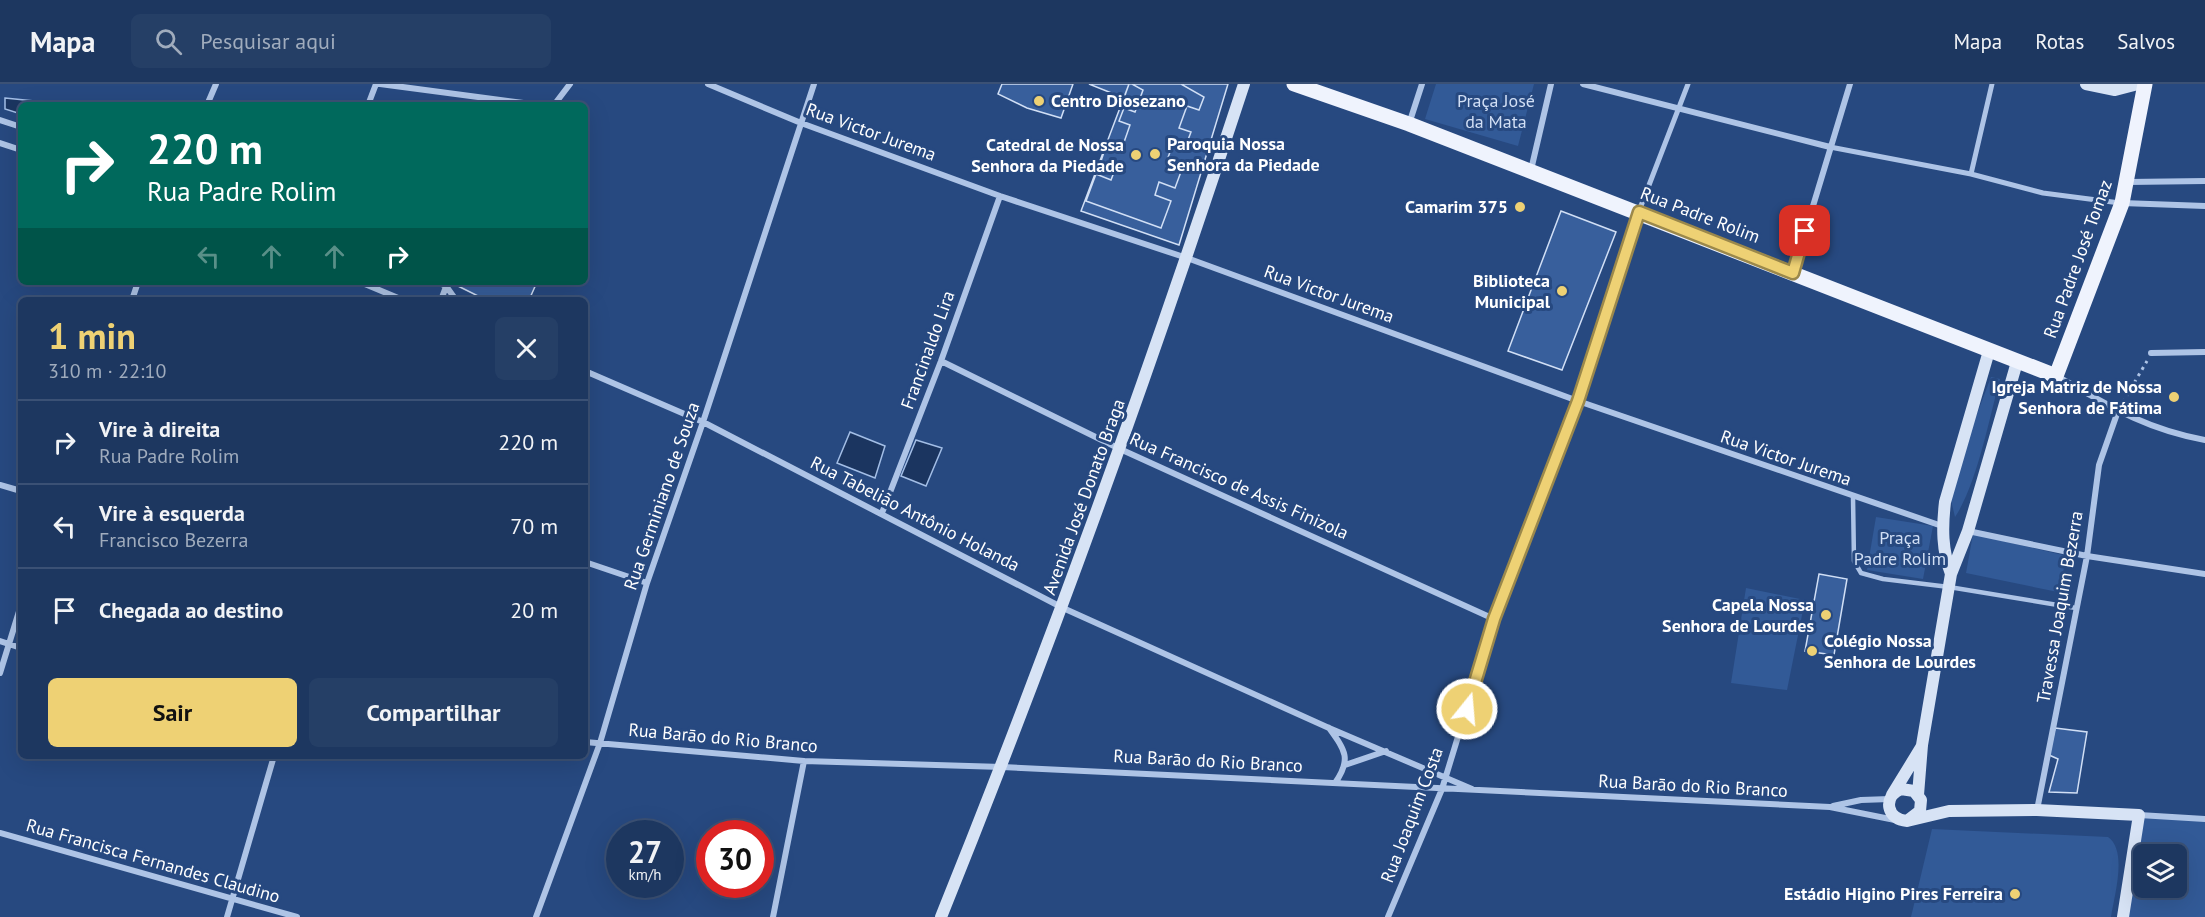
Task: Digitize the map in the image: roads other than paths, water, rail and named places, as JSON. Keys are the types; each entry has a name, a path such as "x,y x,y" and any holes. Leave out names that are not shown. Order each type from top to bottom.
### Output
{"main road":[{"name":"Avenida José Donato Braga","path":"941,917 1063,608 1187,258 1244,84"},
{"name":"Rua Padre Rolim","path":"1294,84 1409,124 1639,212 2056,376"},
{"path":"2085,84 2115,90 2138,84"},
{"name":"Rua Padre José Tomaz","path":"2056,376 2121,203 2145,84"},
{"path":"1950,580 1942,526 1945,502 1960,444 1989,351"},
{"path":"1904,821 1920,812 1922,745 1950,580 1968,531 2017,362"},
{"path":"1922,745 1891,797 1892,815 1904,821 1949,811 2037,810 2139,815 2123,917"},
{"path":"1891,797 1906,789 1919,798 1949,811"}],"street":[{"path":"208,102 216,84"},
{"path":"369,102 376,84"},
{"path":"380,84 516,102"},
{"path":"556,102 570,84"},
{"name":"Rua Victor Jurema","path":"708,84 801,123 1000,196 1187,258 1578,401 1942,526"},
{"name":"Rua Germiniano de Souza","path":"536,917 600,743 647,583 703,422 814,84"},
{"path":"1409,124 1422,84"},
{"path":"1531,171 1551,84"},
{"path":"1583,84 1830,147 1971,174 2043,193 2121,203 2205,206"},
{"path":"1639,212 1688,84"},
{"path":"1793,273 1851,84"},
{"path":"1971,174 1992,84"},
{"path":"0,120 18,126"},
{"path":"0,143 18,149"},
{"path":"2127,182 2205,180"},
{"name":"Francinaldo Lira","path":"882,513 941,361 1000,196"},
{"name":"Rua Joaquim Costa","path":"1388,917 1442,789 1494,619 1578,401 1639,212"},
{"path":"367,285 396,297"},
{"path":"2151,353 2205,352"},
{"name":"Rua Francisco de Assis Finizola","path":"941,361 1120,449 1494,619"},
{"name":"Rua Tabelião Antônio Holanda","path":"588,372 703,422 1063,608 1329,728 1475,790"},
{"name":"Rua Padre Rolim","path":"2056,376 2118,411 2161,431 2205,440"},
{"name":"Travessa Joaquim Bezerra","path":"2037,810 2087,556 2099,465 2118,411"},
{"path":"0,485 18,490"},
{"path":"1968,531 2087,556 2205,574"},
{"path":"588,563 647,583"},
{"path":"0,673 4,642 18,612"},
{"path":"1329,728 1341,744 1345,765 1335,783"},
{"name":"Rua Barāo do Rio Branco","path":"588,742 804,761 1002,766 1830,807 1904,821"},
{"path":"1345,765 1386,751"},
{"path":"226,917 273,759"},
{"path":"773,917 804,761"},
{"name":"Rua Barāo do Rio Branco","path":"1830,807 1861,800 1891,797"},
{"path":"2139,815 2205,819"},
{"name":"Rua Francisca Fernandes Claudino","path":"0,833 297,917"}],"lane":[{"path":"1853,497 1854,561 1861,573 1883,579 1950,580 2076,608"}],"place":[{"name":"Centro Diosezano","path":"1039,101"},
{"name":"Paroquia Nossa Senhora da Piedade","path":"1155,154"},
{"name":"Catedral de Nossa Senhora da Piedade","path":"1136,155"},
{"name":"Camarim 375","path":"1520,207"},
{"name":"Biblioteca Municipal","path":"1562,291"},
{"name":"Igreja Matriz de Nossa Senhora de Fátima","path":"2174,397"},
{"name":"Capela Nossa Senhora de Lourdes","path":"1826,615"},
{"name":"Colégio Nossa Senhora de Lourdes","path":"1812,651"},
{"name":"Estádio Higino Pires Ferreira","path":"2015,894"}],"park label":[{"name":"Praça José da Mata","path":"1496,111"},
{"name":"Praça Padre Rolim","path":"1900,548"}]}
